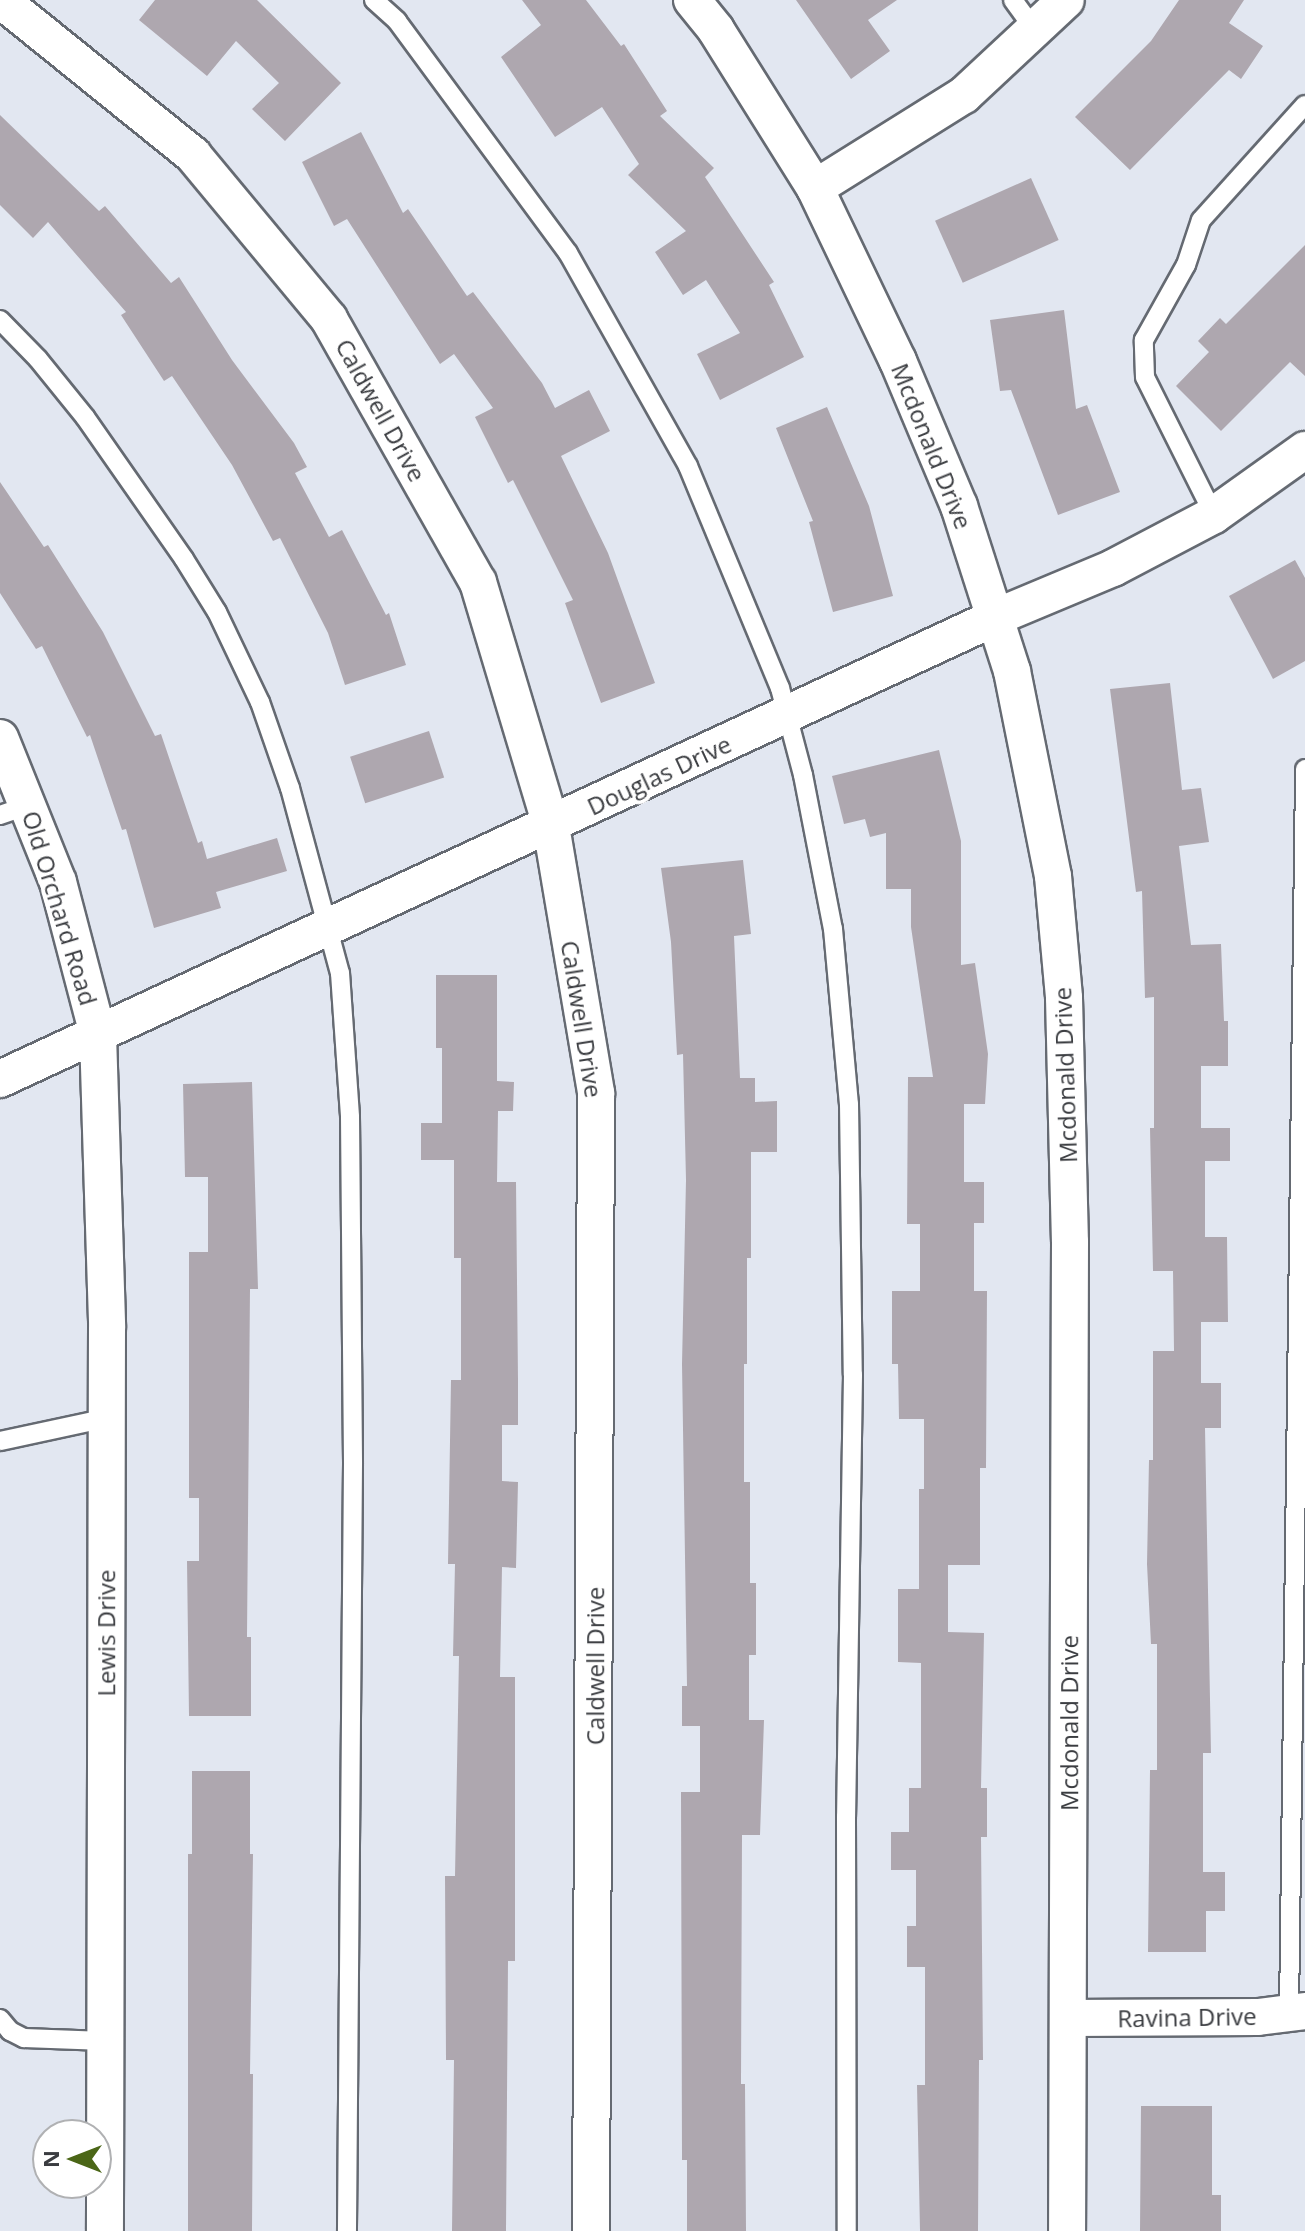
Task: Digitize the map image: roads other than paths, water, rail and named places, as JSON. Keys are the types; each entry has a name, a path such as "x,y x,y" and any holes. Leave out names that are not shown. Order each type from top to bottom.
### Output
{"street":[{"name":"Caldwell Drive","path":"1,0 193,155 329,319 478,582 551,826 596,1093 591,2231"},
{"name":"Mcdonald Drive","path":"692,0 716,30 815,188 898,361 959,506 1015,685 1053,876 1064,998 1070,1242 1067,2231"},
{"path":"815,188 964,95 1066,0"},
{"name":"Douglas Drive","path":"0,1079 996,617 1113,568 1214,515 1305,450"},
{"name":"Old Orchard Road","path":"0,738 15,810 58,882 98,1035"},
{"name":"Lewis Drive","path":"98,1035 107,1418 105,2231"},
{"name":"Ravina Drive","path":"1068,2018 1258,2017 1297,2012"}],"lane":[{"path":"374,0 397,21 576,265 688,466 789,714 833,929 849,1104 853,1375 846,1817 847,2231"},
{"path":"1013,0 1034,29"},
{"path":"1214,515 1145,377 1144,340 1186,265 1201,220 1305,105"},
{"path":"0,320 38,359 85,417 217,612 260,702 290,788 340,973 348,1045 350,1117 353,1689 347,2231"},
{"path":"1297,2012 1305,769"},
{"path":"0,1441 107,1418"},
{"path":"0,2019 10,2031 24,2038 105,2041"}]}
